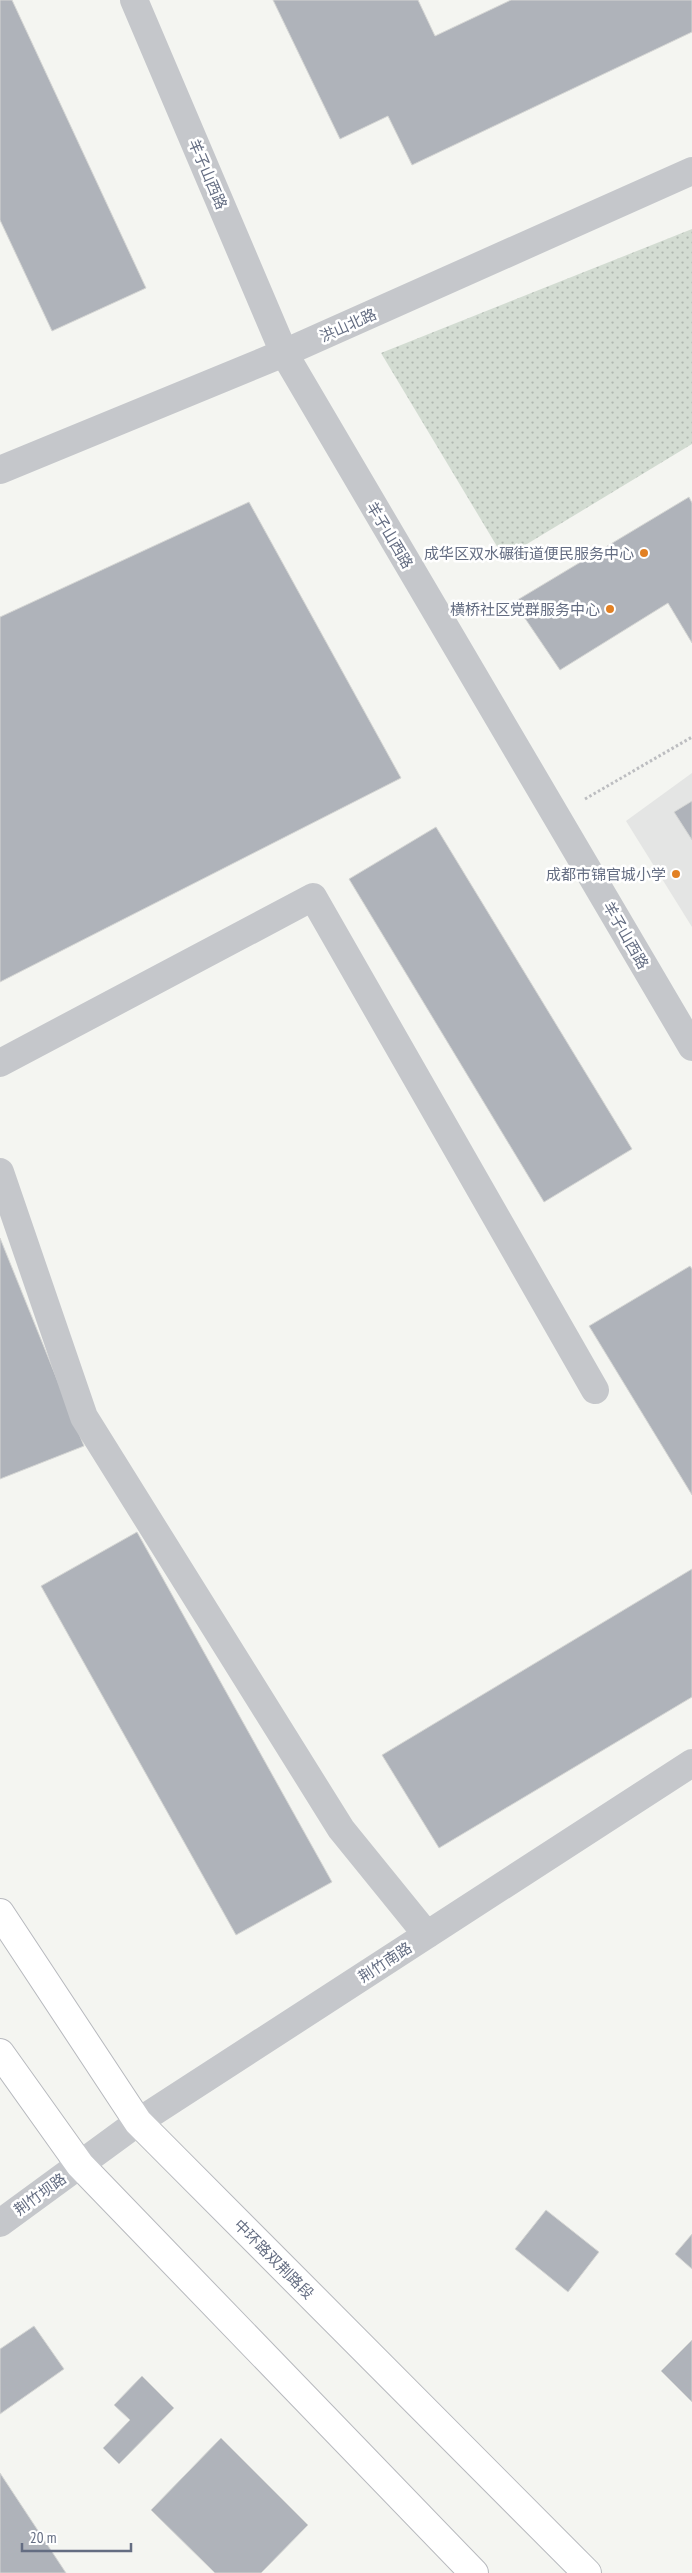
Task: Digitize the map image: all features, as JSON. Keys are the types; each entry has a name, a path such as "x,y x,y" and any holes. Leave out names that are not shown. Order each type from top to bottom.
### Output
{"main road":[{"name":"中环路双荆路段","path":"0,1913 138,2122 588,2573"},
{"path":"0,2054 80,2165 474,2573"}],"street":[{"name":"羊子山西路","path":"134,0 284,353 692,1046"},
{"name":"洪山北路","path":"0,470 284,353 692,171"},
{"path":"0,1063 313,897 595,1390"},
{"path":"0,1172 84,1418 341,1829 426,1935"},
{"name":"荆竹南路","path":"80,2165 138,2122 692,1763"},
{"name":"荆竹坝路","path":"0,2223 80,2165"}],"path":[{"path":"556,815 692,738"}],"shaded area":[{"path":"692,229 692,444 504,558 381,353"},
{"name":"成都市锦官城小学","path":"692,773 692,927 626,821"}],"building":[{"path":"0,0 12,0 146,288 52,331 0,220"},
{"path":"273,0 418,0 435,36 511,0 692,0 692,32 412,165 388,116 340,139"},
{"name":"成华区双水碾街道便民服务中心","path":"689,497 692,503 692,643 668,603 560,670 514,602"},
{"path":"249,502 401,778 0,982 0,617"},
{"path":"692,801 692,840 674,812"},
{"path":"436,827 632,1149 544,1202 349,879"},
{"path":"0,1238 84,1446 0,1479"},
{"path":"690,1266 692,1269 692,1495 589,1326"},
{"path":"137,1532 332,1882 236,1935 41,1586"},
{"path":"692,1569 692,1697 439,1848 382,1755"},
{"path":"546,2210 599,2252 568,2292 515,2249"},
{"path":"692,2234 692,2269 675,2254"},
{"path":"34,2326 64,2369 0,2414 0,2349"},
{"path":"692,2340 692,2402 661,2371"},
{"path":"142,2376 174,2408 119,2464 103,2448 130,2420 114,2405"},
{"path":"221,2438 308,2525 261,2573 215,2573 151,2510"},
{"path":"0,2473 66,2573 0,2573"}],"place":[{"name":"成华区双水碾街道便民服务中心","path":"644,553"},
{"name":"横桥社区党群服务中心","path":"610,609"},
{"name":"成都市锦官城小学","path":"676,874"}]}
